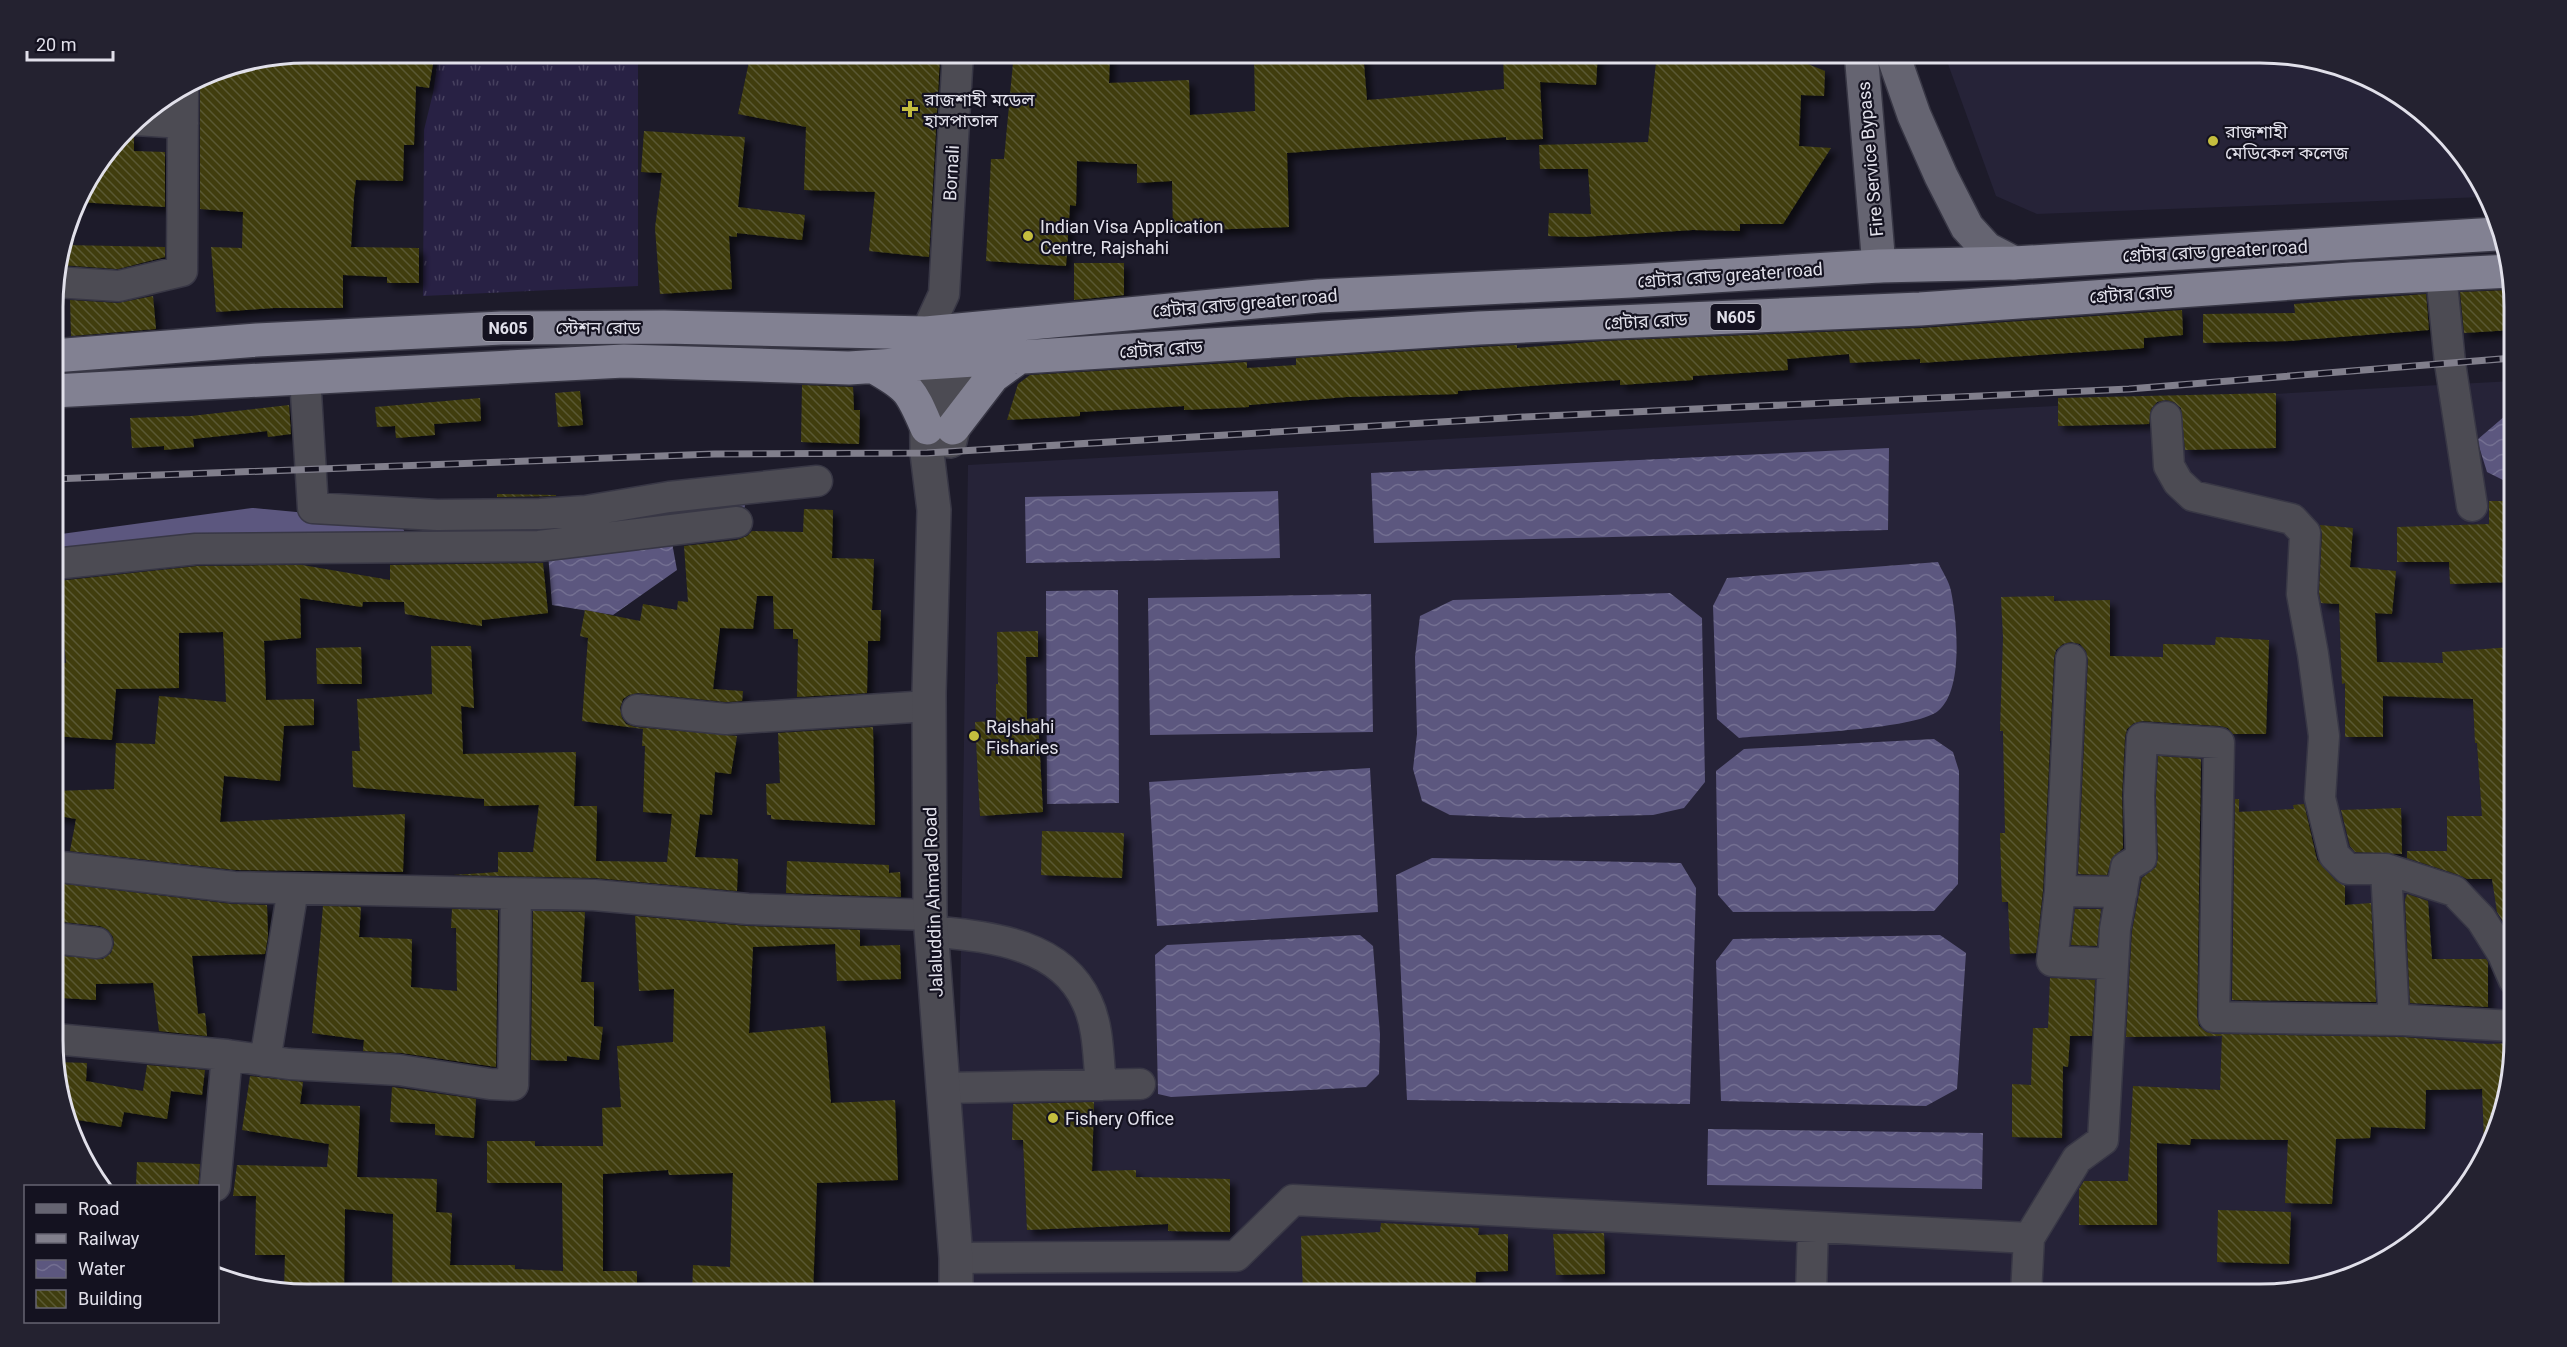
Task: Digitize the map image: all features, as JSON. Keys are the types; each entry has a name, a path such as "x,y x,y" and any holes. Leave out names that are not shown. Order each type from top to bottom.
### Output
{"highway":[{"name":"গ্রেটার রোড greater road","path":"962,346 1319,296 1879,266 2014,263 2493,234"},
{"name":"গ্রেটার রোড","path":"962,346 1018,358 1479,328 1920,309 2501,271"},
{"name":"স্টেশন রোড","path":"63,355 256,340 502,328 664,327 926,349 962,346"},
{"name":"স্টেশন রোড","path":"63,390 624,361 874,367 926,349"},
{"path":"874,367 894,378 912,393 940,428 993,376 1018,358"}],"main road":[{"name":"Fire Service Bypass","path":"1862,63 1879,266"},
{"name":"Fire Service Bypass","path":"1896,63 1914,115 1941,176 1967,226 1987,249 2014,263"}],"street":[{"name":"Bornali","path":"926,349 944,294 957,63"},
{"path":"65,283 119,286 182,272 183,97"},
{"path":"150,121 183,123"},
{"path":"2441,274 2450,363 2472,506"},
{"path":"944,294 962,346"},
{"name":"Jalaluddin Ahmad Road","path":"956,1284 956,1258 930,923 929,706 934,510 940,428 962,346"},
{"name":"Jalaluddin Ahmad Road","path":"926,349 940,428"},
{"path":"305,377 313,508 436,515 540,514 586,511 669,497 816,481"},
{"path":"2166,417 2169,466 2178,482 2193,496 2292,519 2305,533 2302,594 2324,736 2320,798 2334,855 2348,869 2386,869 2454,891 2481,918 2504,956"},
{"path":"539,546 540,514"},
{"path":"435,547 436,515"},
{"path":"63,563 196,549 539,546 737,522"},
{"path":"2071,658 2060,891 2052,961 2113,964"},
{"path":"637,710 726,718 929,706"},
{"path":"2027,1284 2029,1238 2077,1159 2103,1140 2115,929 2126,867 2141,858 2139,796 2142,738 2219,743 2214,1017 2394,1020 2504,1026"},
{"path":"63,867 234,888 594,895 930,923 1016,943 1042,954 1067,973 1087,1002 1095,1033 1101,1085"},
{"path":"2386,869 2394,1020"},
{"path":"265,1061 293,889"},
{"path":"2060,891 2122,892"},
{"path":"63,1040 227,1055 265,1061 399,1070 490,1084 513,1085 516,894"},
{"path":"63,939 97,943"},
{"path":"215,1185 227,1055"},
{"path":"943,1089 1140,1084"},
{"path":"956,1258 1236,1256 1293,1200 2029,1238"},
{"path":"1811,1284 1814,1227"}],"shaded area":[{"name":"রাজশাহী মেডিকেল কলেজ","path":"1948,63 2260,63 2292,65 2323,71 2368,88 2408,113 2454,159 2478,197 2037,214 1996,196"},
{"path":"2504,381 2504,1040 2502,1072 2496,1103 2479,1148 2454,1188 2408,1234 2368,1259 2323,1276 2292,1282 2260,1284 956,1284 968,465"}],"green space":[{"path":"438,63 638,63 638,286 423,296 424,130"}],"water":[{"path":"2504,417 2504,480 2487,472 2477,440"},
{"path":"1889,448 1888,530 1374,543 1371,473"},
{"path":"1278,491 1280,558 1026,563 1025,497"},
{"path":"671,537 677,570 613,615 552,605 548,553"},
{"path":"1938,562 1951,591 1957,654 1952,687 1946,701 1938,711 1924,718 1874,727 1739,738 1717,719 1713,606 1727,578"},
{"path":"1118,590 1119,803 1047,804 1046,591"},
{"path":"1670,593 1702,618 1705,782 1684,808 1653,815 1527,818 1450,815 1422,801 1413,769 1417,734 1415,657 1420,616 1453,600"},
{"path":"1371,594 1373,732 1150,735 1148,598"},
{"path":"1934,739 1953,752 1959,771 1958,884 1934,911 1733,912 1718,895 1716,771 1744,749"},
{"path":"1370,768 1378,912 1157,926 1149,782"},
{"path":"1432,858 1681,863 1696,888 1690,1104 1407,1100 1396,875"},
{"path":"1360,935 1373,946 1380,1034 1379,1074 1366,1087 1171,1097 1158,1094 1155,955 1167,945"},
{"path":"1940,935 1966,953 1957,1089 1926,1106 1721,1101 1716,961 1733,939"},
{"path":"1708,1129 1983,1133 1982,1189 1707,1185"}],"building":[{"path":"433,63 429,88 416,86 414,145 404,145 403,181 356,180 354,197 351,247 419,248 419,283 387,283 387,277 343,275 343,308 274,308 216,312 211,247 242,248 243,212 200,209 200,88 244,71 275,65"},
{"path":"749,63 940,63 929,257 869,251 875,192 804,190 806,127 738,114"},
{"path":"1013,63 1110,63 1109,83 1189,80 1190,115 1255,111 1254,63 1364,63 1367,100 1504,89 1503,63 1597,63 1596,85 1540,82 1543,139 1506,140 1506,137 1287,153 1289,227 1173,231 1172,181 1137,183 1137,164 1077,161 1076,206 1070,205 1066,266 986,261 991,159 1004,159"},
{"path":"1656,63 1805,63 1825,71 1824,96 1801,95 1799,146 1831,148 1783,224 1740,224 1740,231 1693,230 1582,237 1548,236 1549,213 1591,214 1588,169 1540,169 1539,145 1648,142"},
{"path":"644,131 745,137 738,207 805,215 802,240 737,233 737,237 729,236 732,289 660,294 655,228 662,173 641,172"},
{"path":"133,137 134,151 165,152 165,207 87,203 113,159"},
{"path":"71,245 165,247 165,257 118,269 67,265"},
{"path":"1074,263 1124,263 1124,295 1074,300"},
{"path":"2503,290 2504,330 2464,333 2460,292"},
{"path":"2426,294 2429,330 2289,341 2203,343 2203,314 2295,313 2294,304"},
{"path":"153,296 156,329 71,336 70,300 118,303"},
{"path":"2182,310 2183,335 2144,338 2144,348 1920,363 1920,359 1850,363 1849,354 1787,359 1788,370 1693,376 1693,380 1620,385 1620,380 1458,391 1458,394 1347,397 1249,405 1249,407 1184,410 1184,406 1080,412 1080,416 1007,420 1018,384 1030,375 1247,362 1247,368 1296,365 1296,358 1517,345 1517,348 1603,341 1921,328"},
{"path":"802,385 853,387 854,410 860,410 859,444 801,442"},
{"path":"580,391 583,425 558,427 555,393"},
{"path":"2276,393 2276,448 2185,450 2181,408 2174,402 2166,400 2157,402 2151,409 2149,424 2058,426 2058,398"},
{"path":"480,398 481,421 434,424 435,435 396,438 395,426 377,427 375,407"},
{"path":"289,405 291,434 268,437 267,431 193,439 194,447 164,450 164,446 132,448 130,418 191,416"},
{"path":"497,494 556,495 556,496 497,497"},
{"path":"2489,501 2504,501 2504,582 2450,584 2449,562 2397,562 2397,527 2489,524"},
{"path":"804,509 833,510 832,558 874,559 872,610 881,610 880,641 868,641 867,693 797,697 798,639 793,639 793,629 774,629 773,596 757,596 753,629 720,628 713,689 743,691 742,701 726,702 638,693 623,699 620,708 626,724 635,727 737,736 731,774 715,772 712,815 700,814 695,857 738,859 737,891 596,878 453,875 498,872 498,852 533,852 539,805 484,806 484,799 353,787 352,751 360,751 357,699 432,694 431,646 471,646 474,708 461,706 463,754 576,752 574,806 597,806 596,861 667,862 672,814 643,812 645,746 642,746 643,729 582,721 588,638 580,636 585,610 640,621 643,604 677,610 678,601 688,602 684,546 737,540 752,531 803,532"},
{"path":"2320,525 2353,528 2350,567 2396,571 2392,614 2375,613 2377,662 2443,663 2442,652 2504,648 2504,923 2497,912 2492,879 2467,879 2407,858 2407,851 2447,851 2447,816 2482,816 2473,699 2383,696 2383,737 2345,737 2345,683 2342,684 2339,604 2321,603 2319,593 2322,534"},
{"path":"543,563 548,613 482,620 482,626 405,614 404,602 363,602 362,607 300,598 301,638 264,641 266,700 314,699 314,725 284,726 280,781 224,776 220,822 405,814 403,872 235,870 70,851 76,819 63,817 63,791 114,789 116,743 155,744 159,696 226,702 223,632 179,633 179,688 116,689 112,740 63,737 63,663 66,663 63,632 63,580 197,566 302,565 390,580 390,565"},
{"path":"2054,596 2054,601 2110,600 2110,656 2163,657 2163,644 2215,645 2216,637 2269,640 2266,734 2233,734 2228,728 2220,726 2143,721 2134,723 2127,729 2125,737 2122,795 2123,848 2112,858 2107,875 2078,874 2088,660 2086,651 2080,644 2071,642 2063,644 2056,650 2043,890 2036,953 2010,954 2008,902 2002,902 2000,833 2005,833 2003,731 2000,731 2003,638 2001,597"},
{"path":"1038,631 1038,657 1026,657 1027,719 1038,718 1043,812 980,816 975,722 996,721 997,632"},
{"path":"361,647 362,684 317,684 316,648"},
{"path":"873,727 875,825 771,819 771,815 767,815 766,784 780,783 778,733"},
{"path":"2158,756 2201,759 2197,1017 2199,1026 2206,1032 2214,1034 2402,1037 2504,1043 2502,1072 2496,1103 2484,1136 2482,1089 2426,1090 2425,1129 2371,1127 2370,1138 2336,1139 2332,1204 2285,1203 2288,1140 2191,1139 2190,1145 2157,1143 2157,1225 2079,1225 2079,1189 2084,1181 2128,1181 2133,1086 2220,1090 2222,1036 2126,1037 2132,931 2142,878 2156,867 2158,858 2156,796"},
{"path":"2235,799 2239,799 2239,812 2294,809 2293,805 2304,804 2317,860 2336,881 2345,886 2345,905 2371,903 2376,1002 2232,1000"},
{"path":"2401,808 2402,854 2355,852 2350,846 2341,810"},
{"path":"1042,831 1124,833 1122,878 1041,875"},
{"path":"787,861 889,865 889,873 900,872 901,897 786,893"},
{"path":"63,884 232,904 267,905 268,936 265,954 192,956 198,1014 205,1013 207,1036 159,1031 153,983 96,984 96,1000 63,998 63,956 103,959 111,953 114,944 113,937 108,930 100,926 63,922"},
{"path":"2407,894 2428,901 2432,959 2486,959 2488,962 2488,1007 2410,1003 2405,900"},
{"path":"323,906 361,907 359,937 412,939 411,987 457,991 456,928 451,928 452,909 498,910 496,1067 402,1053 363,1051 364,1040 312,1033"},
{"path":"2075,909 2101,909 2097,946 2071,945"},
{"path":"533,911 585,912 581,982 594,982 594,1026 603,1027 599,1060 567,1056 567,1061 531,1060"},
{"path":"635,916 747,926 860,930 860,946 900,945 901,979 837,981 835,944 753,947 749,1033 825,1026 831,1103 895,1100 898,1180 817,1183 813,1284 692,1284 693,1265 730,1267 733,1173 669,1175 668,1170 603,1174 603,1271 637,1271 637,1284 392,1284 393,1214 345,1209 344,1284 284,1283 285,1255 255,1255 256,1196 233,1196 237,1165 327,1167 329,1144 242,1130 250,1076 303,1082 300,1104 360,1106 357,1177 437,1179 436,1212 452,1213 450,1265 515,1265 515,1269 563,1271 562,1183 487,1183 487,1141 535,1141 535,1146 603,1146 602,1108 621,1107 617,1046 673,1042 674,989 639,991"},
{"path":"2050,978 2095,980 2092,1036 2070,1036 2068,1067 2063,1066 2062,1138 2012,1137 2012,1084 2031,1085 2033,1028 2048,1028"},
{"path":"64,1062 87,1063 86,1081 143,1091 147,1065 205,1070 202,1095 171,1091 167,1119 124,1112 121,1127 77,1120 71,1103"},
{"path":"392,1087 476,1099 474,1138 435,1135 435,1124 390,1122"},
{"path":"1094,1102 1092,1171 1136,1170 1136,1177 1230,1179 1230,1232 1168,1231 1168,1224 1027,1230 1023,1140 1012,1140 1013,1104"},
{"path":"137,1162 200,1164 198,1185 136,1185"},
{"path":"2218,1210 2291,1212 2289,1264 2217,1262"},
{"path":"1381,1223 1479,1228 1478,1235 1508,1234 1508,1271 1476,1272 1475,1284 1303,1284 1301,1236 1380,1232"},
{"path":"1604,1233 1605,1274 1556,1275 1553,1234"}],"waterway":[{"path":"495,535 591,525 730,504"},
{"path":"63,549 252,523 390,536"}],"railway":[{"path":"63,479 714,454 927,453 1523,417 2129,389 2504,359"}],"place":[{"name":"রাজশাহী মডেল হাসপাতাল","path":"910,109"},
{"name":"রাজশাহী মেডিকেল কলেজ","path":"2213,141"},
{"name":"Indian Visa Application Centre, Rajshahi","path":"1028,236"},
{"name":"Rajshahi Fisharies","path":"974,736"},
{"name":"Fishery Office","path":"1053,1118"}]}
